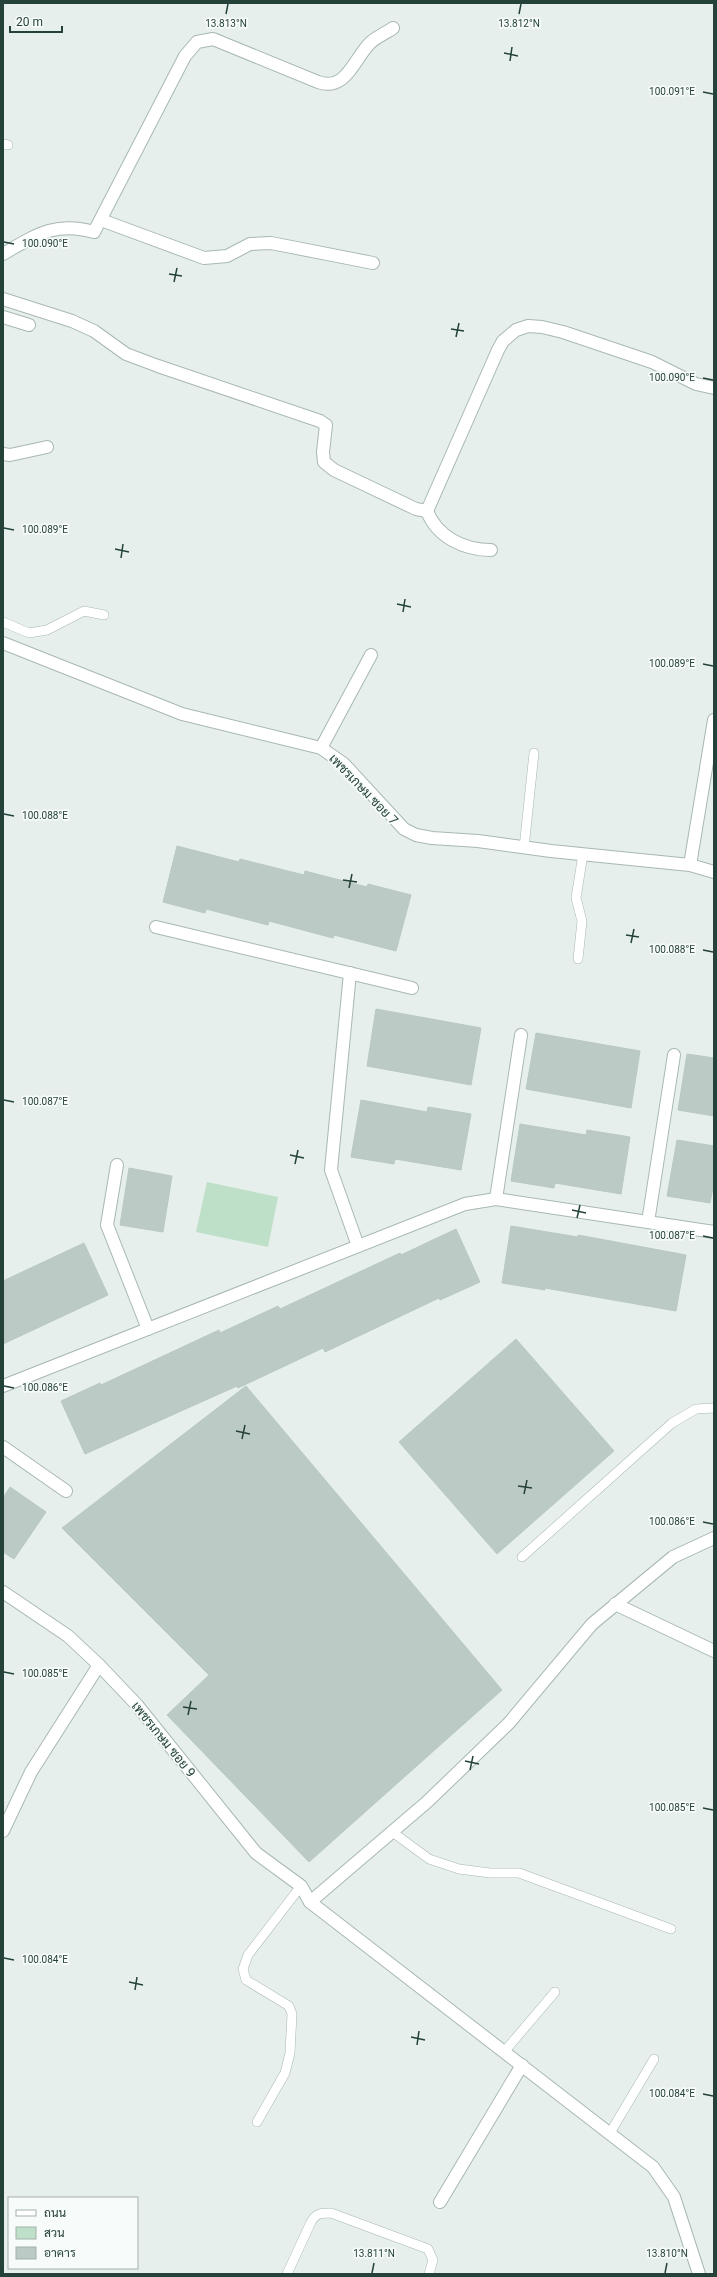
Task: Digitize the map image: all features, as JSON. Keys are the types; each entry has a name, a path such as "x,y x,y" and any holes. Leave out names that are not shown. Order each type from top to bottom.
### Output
{"street":[{"path":"3,254 48,230 71,228 94,232 185,56 197,42 213,39 325,85 334,84 344,78 370,43 393,28"},
{"path":"101,220 204,258 226,256 250,244 271,244 373,263"},
{"path":"3,299 83,326 132,356 320,421 326,425 323,452 324,462 334,470 416,509 427,511"},
{"path":"3,317 28,325"},
{"path":"490,550 474,550 446,537 432,524 427,511 498,350 503,340 516,330 528,326 563,332 652,362 696,384 714,388"},
{"path":"3,454 10,455 47,447"},
{"name":"เพชรเกษม ซอย 7","path":"3,644 182,714 321,748 344,764 404,829 416,835 432,838 478,841 524,848 690,865 714,872"},
{"path":"321,748 371,655"},
{"path":"690,865 714,720"},
{"path":"156,927 412,988"},
{"path":"350,973 331,1170 358,1246"},
{"path":"496,1200 521,1035"},
{"path":"648,1222 674,1055"},
{"path":"117,1165 107,1225 148,1329"},
{"path":"3,1386 465,1204 496,1200 714,1232"},
{"path":"3,1446 66,1491"},
{"path":"699,2274 674,2197 663,2178 653,2167 310,1902 391,1831 427,1802 509,1723 592,1624 673,1557 714,1538"},
{"name":"เพชรเกษม ซอย 9","path":"3,1592 68,1636 99,1664 137,1705 256,1853 301,1886 310,1902"},
{"path":"615,1604 714,1651"},
{"path":"3,1831 31,1772 99,1664"},
{"path":"440,2202 522,2065"}],"lane":[{"path":"3,622 29,633 47,630 84,611 104,615"},
{"path":"524,848 534,754"},
{"path":"578,959 582,921 576,898 583,854"},
{"path":"522,1557 672,1423 696,1408 714,1408"},
{"path":"391,1831 429,1859 459,1869 490,1873 519,1873 671,1929"},
{"path":"257,2122 285,2073 290,2053 292,2014 289,2006 246,1980 243,1969 248,1955 301,1886"},
{"path":"504,2052 555,1992"},
{"path":"610,2133 654,2059"},
{"path":"287,2274 311,2222 315,2215 321,2213 330,2213 428,2249 433,2260 429,2274"}],"green space":[{"path":"207,1182 278,1197 268,1247 196,1232"}],"building":[{"path":"177,846 239,862 240,859 304,875 305,871 367,887 368,884 411,895 396,951 334,935 333,938 269,921 268,925 206,909 205,913 163,902"},
{"path":"376,1009 481,1028 471,1085 367,1066"},
{"path":"536,1033 640,1051 631,1108 526,1089"},
{"path":"687,1054 714,1058 714,1116 678,1110"},
{"path":"361,1100 427,1112 428,1107 471,1114 461,1170 395,1159 394,1164 351,1157"},
{"path":"520,1124 586,1135 587,1130 630,1137 621,1194 555,1183 554,1188 511,1181"},
{"path":"677,1140 714,1146 714,1182 710,1203 667,1196"},
{"path":"129,1168 172,1176 163,1232 120,1225"},
{"path":"511,1226 578,1237 578,1235 686,1255 676,1311 545,1288 545,1290 502,1283"},
{"path":"456,1229 480,1282 440,1300 439,1298 325,1352 323,1348 238,1388 237,1386 85,1454 61,1401 100,1383 101,1385 219,1330 220,1333 278,1306 280,1309 400,1253 401,1255"},
{"path":"84,1243 108,1295 3,1344 3,1281"},
{"path":"516,1339 614,1451 497,1554 399,1442"},
{"path":"246,1386 502,1690 309,1862 167,1715 209,1675 62,1528"},
{"path":"10,1487 46,1512 14,1559 3,1552 3,1498"}]}
